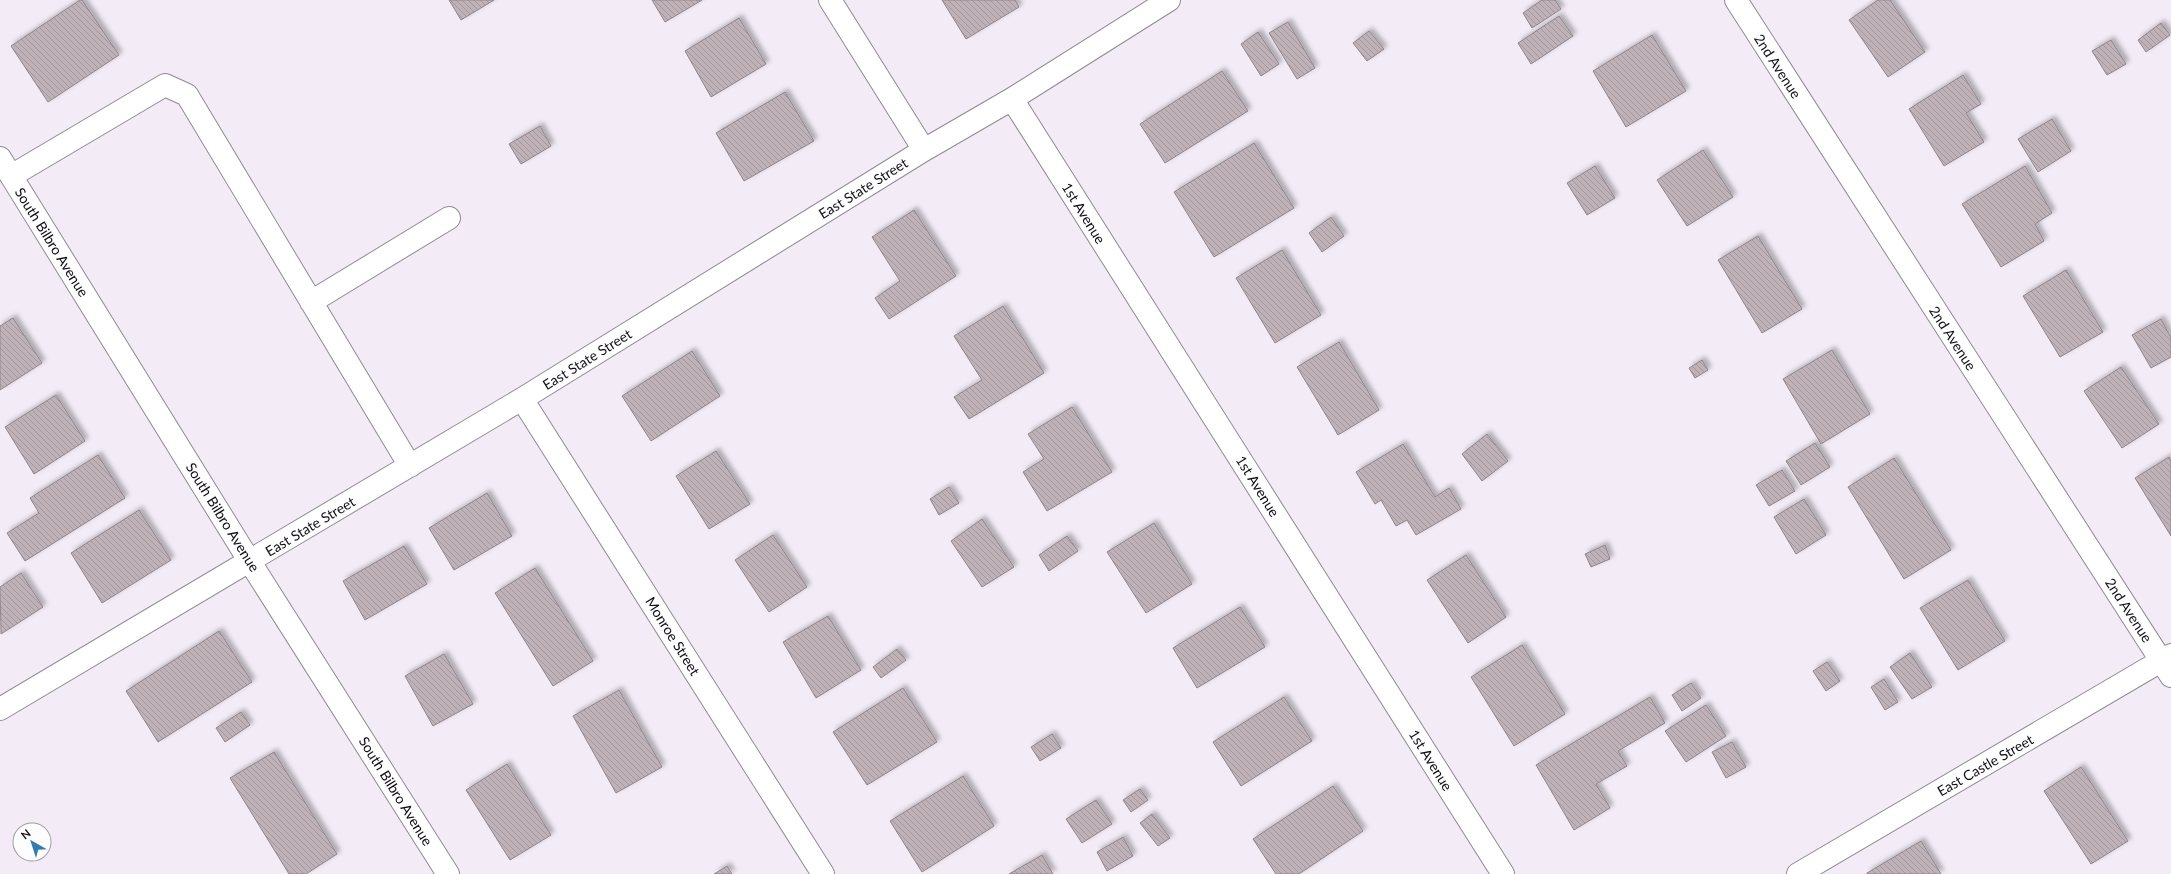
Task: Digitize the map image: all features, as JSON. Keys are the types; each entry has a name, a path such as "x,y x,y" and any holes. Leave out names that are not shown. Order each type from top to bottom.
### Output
{"street":[{"path":"830,0 924,150"},
{"name":"East State Street","path":"0,709 250,562 522,399 924,150 1012,99 1169,0"},
{"name":"2nd Avenue","path":"1736,0 2168,664"},
{"path":"6,167 165,85 187,95 410,466"},
{"name":"1st Avenue","path":"1012,99 1504,874"},
{"name":"South Bilbro Avenue","path":"6,167 250,562 448,874"},
{"path":"311,302 449,218"},
{"name":"Monroe Street","path":"522,399 823,874"},
{"name":"East Castle Street","path":"1798,874 2168,664"}],"building":[{"path":"82,0 119,55 48,102 11,46"},
{"path":"449,0 494,0 461,20"},
{"path":"652,0 702,0 665,22"},
{"path":"942,0 1015,0 1019,7 966,39"},
{"path":"1542,0 1555,0 1561,9 1532,28 1523,13"},
{"path":"1878,0 1890,0 1925,52 1888,77 1849,20"},
{"path":"1559,16 1573,36 1531,64 1518,43"},
{"path":"739,18 766,64 711,97 685,51"},
{"path":"1288,22 1315,68 1297,79 1269,33"},
{"path":"2161,23 2170,35 2146,52 2138,40"},
{"path":"1369,31 1384,49 1367,61 1353,43"},
{"path":"1258,32 1279,64 1261,76 1241,44"},
{"path":"1652,35 1686,91 1626,127 1593,71"},
{"path":"2111,40 2126,64 2107,75 2092,51"},
{"path":"1222,71 1248,111 1165,163 1140,124"},
{"path":"1963,75 1981,104 1966,113 1984,142 1944,166 1909,109"},
{"path":"785,92 814,141 744,181 716,133"},
{"path":"2052,119 2071,151 2038,172 2018,139"},
{"path":"540,126 551,146 521,164 509,144"},
{"path":"1254,143 1294,208 1214,257 1174,192"},
{"path":"1703,150 1733,197 1687,226 1657,180"},
{"path":"1595,166 1615,198 1587,215 1567,183"},
{"path":"2025,166 2052,213 2035,224 2044,241 2001,267 1962,204"},
{"path":"914,210 956,276 889,319 875,298 900,281 872,237"},
{"path":"1331,217 1344,236 1322,252 1309,233"},
{"path":"1758,236 1802,309 1762,333 1718,260"},
{"path":"1282,250 1321,315 1275,343 1236,278"},
{"path":"2066,270 2103,332 2060,357 2023,296"},
{"path":"1003,306 1044,373 969,419 954,397 982,380 954,336"},
{"path":"13,318 42,363 0,390 0,326"},
{"path":"2161,319 2171,338 2171,357 2151,368 2132,335"},
{"path":"1339,342 1379,410 1338,435 1297,367"},
{"path":"1832,350 1870,414 1821,444 1783,379"},
{"path":"692,351 720,396 651,441 622,396"},
{"path":"1702,360 1708,370 1695,378 1689,368"},
{"path":"2121,367 2159,424 2122,448 2084,391"},
{"path":"56,395 85,441 34,474 5,427"},
{"path":"1072,407 1112,472 1047,511 1023,472 1044,459 1028,434"},
{"path":"1487,434 1508,461 1482,481 1462,454"},
{"path":"1815,443 1830,467 1801,485 1786,461"},
{"path":"1403,444 1435,497 1449,488 1461,509 1416,535 1407,520 1396,526 1381,500 1375,504 1356,472"},
{"path":"716,451 750,504 709,529 676,476"},
{"path":"98,455 125,498 25,561 7,533 39,513 30,498"},
{"path":"2169,457 2171,461 2171,536 2135,478"},
{"path":"1894,458 1951,550 1904,579 1848,487"},
{"path":"1782,470 1795,491 1769,506 1756,485"},
{"path":"949,487 959,503 939,515 930,499"},
{"path":"487,493 512,536 454,570 429,528"},
{"path":"1804,499 1826,535 1796,554 1774,517"},
{"path":"139,510 171,560 102,603 71,553"},
{"path":"982,519 1014,567 982,587 951,541"},
{"path":"1154,523 1192,584 1146,613 1107,552"},
{"path":"773,535 807,587 769,612 735,560"},
{"path":"1067,536 1078,551 1049,571 1039,555"},
{"path":"1605,545 1610,559 1591,567 1585,554"},
{"path":"404,546 427,584 365,620 343,581"},
{"path":"1466,555 1506,617 1468,643 1427,580"},
{"path":"535,568 593,661 553,686 495,593"},
{"path":"21,573 43,607 1,634 0,587"},
{"path":"1968,580 2005,641 1958,670 1920,608"},
{"path":"1240,607 1265,647 1197,688 1173,648"},
{"path":"828,616 861,670 816,698 783,642"},
{"path":"219,631 252,682 158,742 126,691"},
{"path":"1522,645 1565,714 1514,746 1471,677"},
{"path":"897,649 906,660 881,678 873,667"},
{"path":"1910,653 1932,687 1912,699 1890,667"},
{"path":"444,654 473,704 433,726 405,676"},
{"path":"1827,662 1840,681 1826,691 1813,671"},
{"path":"1884,679 1898,702 1885,710 1871,687"},
{"path":"1691,683 1701,698 1682,711 1672,695"},
{"path":"903,688 937,742 867,785 833,732"},
{"path":"619,690 662,767 616,793 573,716"},
{"path":"1284,697 1312,741 1241,786 1213,742"},
{"path":"1650,697 1665,723 1618,751 1627,766 1596,784 1610,808 1574,830 1536,765"},
{"path":"1706,705 1726,736 1686,762 1665,731"},
{"path":"241,712 250,725 225,742 216,728"},
{"path":"1052,734 1061,748 1040,761 1031,747"},
{"path":"1732,742 1746,767 1726,778 1712,752"},
{"path":"274,752 337,854 306,874 289,874 230,778"},
{"path":"507,764 551,835 510,860 466,790"},
{"path":"2081,767 2128,841 2091,864 2044,791"},
{"path":"963,776 994,826 922,872 890,821"},
{"path":"1333,786 1363,831 1299,874 1276,874 1253,839"},
{"path":"1140,789 1148,800 1131,812 1123,800"},
{"path":"1096,800 1112,824 1082,843 1066,819"},
{"path":"1152,814 1170,838 1158,846 1140,823"},
{"path":"1123,837 1133,856 1107,871 1097,852"},
{"path":"1921,841 1941,874 1867,874 1867,873"},
{"path":"1042,855 1053,874 1009,874"},
{"path":"727,866 732,874 714,874"}]}
